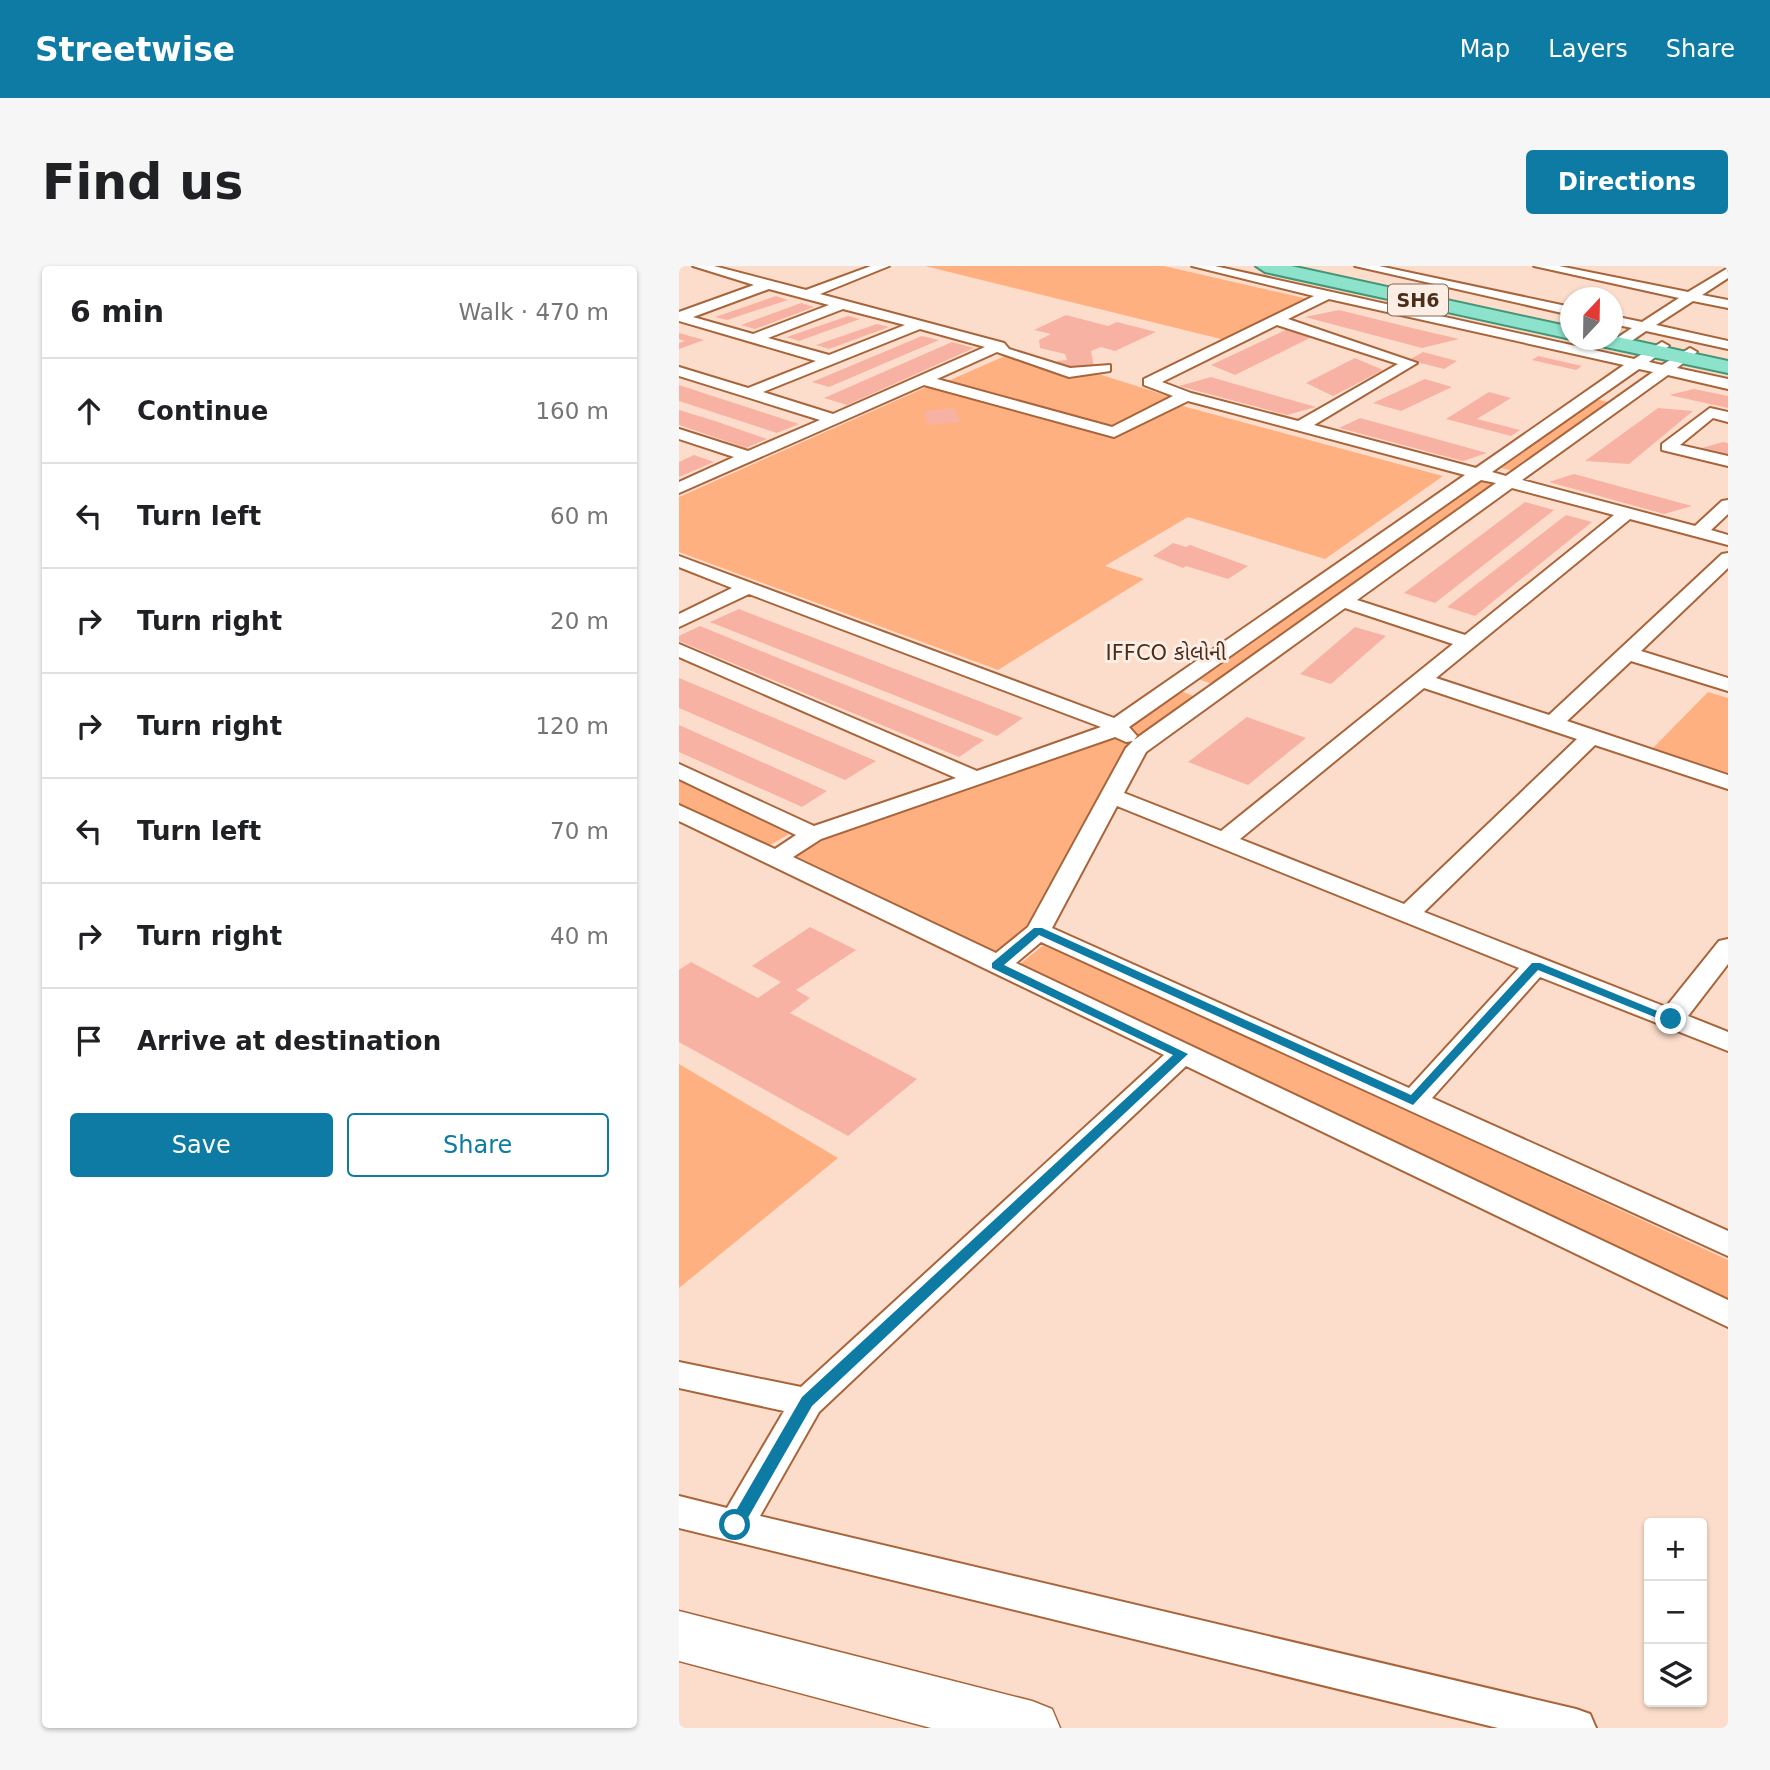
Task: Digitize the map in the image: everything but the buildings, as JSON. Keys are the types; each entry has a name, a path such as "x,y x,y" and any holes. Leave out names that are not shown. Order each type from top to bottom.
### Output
{"main road":[{"name":"SH6","path":"1265,266 1560,331"},
{"name":"SH6","path":"1292,266 1560,325"},
{"path":"1623,338 1660,356 1686,355 1728,361"},
{"path":"1686,355 1728,367"}],"street":[{"path":"699,266 999,346 1004,352 1069,373 1105,368"},
{"path":"806,295 883,266"},
{"path":"1198,266 1636,364 1660,356"},
{"path":"1361,266 1560,309"},
{"path":"1540,266 1728,304"},
{"path":"1711,266 1728,271"},
{"path":"1623,336 1690,297 1728,271"},
{"path":"679,317 769,285"},
{"path":"1327,295 1149,382 1186,396 1728,540"},
{"path":"755,338 843,304"},
{"path":"679,317 830,360"},
{"path":"1276,320 1410,363 1301,426"},
{"path":"748,393 918,325"},
{"path":"1623,337 1728,345"},
{"path":"679,488 999,346"},
{"path":"996,966 1038,931 1137,748 1509,482 1660,356"},
{"path":"776,858 813,834 1102,736 1636,364 1660,356 1728,384"},
{"path":"679,371 834,419"},
{"path":"924,380 1114,432 1186,396"},
{"path":"1728,417 1710,413 1668,447 1728,461"},
{"path":"679,434 749,457"},
{"path":"1699,532 1728,505"},
{"path":"1223,841 1627,513"},
{"path":"1552,724 1728,558"},
{"path":"679,561 1117,726 1137,748"},
{"path":"679,621 748,587"},
{"path":"1342,601 1467,642"},
{"path":"679,650 977,779"},
{"path":"1627,653 1728,685"},
{"path":"1421,680 1728,782"},
{"path":"1180,682 1213,693"},
{"path":"1407,914 1591,737"},
{"path":"679,771 813,834"},
{"path":"1111,796 1728,1042"},
{"path":"679,812 1728,1314"},
{"path":"1038,931 1728,1244"},
{"path":"1671,1019 1728,947"},
{"path":"1413,1101 1536,965"},
{"path":"735,1525 807,1402 1182,1054"},
{"path":"679,1375 807,1402"},
{"path":"679,1512 1576,1728"},
{"path":"679,1636 934,1716 1032,1728"}],"shaded area":[{"path":"925,266 1164,266 1308,299 1225,340"},
{"path":"1014,352 1053,362 1054,371 1086,370 1171,397 1114,428 948,381"},
{"path":"931,385 1114,437 1175,404 1443,476 1325,559 1188,517 1105,566 1144,579 998,670 679,552 679,497"},
{"path":"1596,399 1608,402 1514,471 1501,468"},
{"path":"1478,481 1492,484 1212,684 1198,679"},
{"path":"1178,690 1196,697 1123,750 1024,930 996,952 796,856 824,840 1102,743"},
{"path":"1708,692 1728,698 1728,773 1653,748"},
{"path":"679,781 789,834 767,847 679,805"},
{"path":"1046,943 1728,1260 1728,1301 1020,964"},
{"path":"679,1064 838,1158 679,1288"}],"district":[{"name":"IFFCO કોલોની","path":"1166,653"}],"route":[{"path":"735,1525 807,1402 1182,1054 996,966 1038,931 1413,1101 1536,965 1671,1019"}]}
